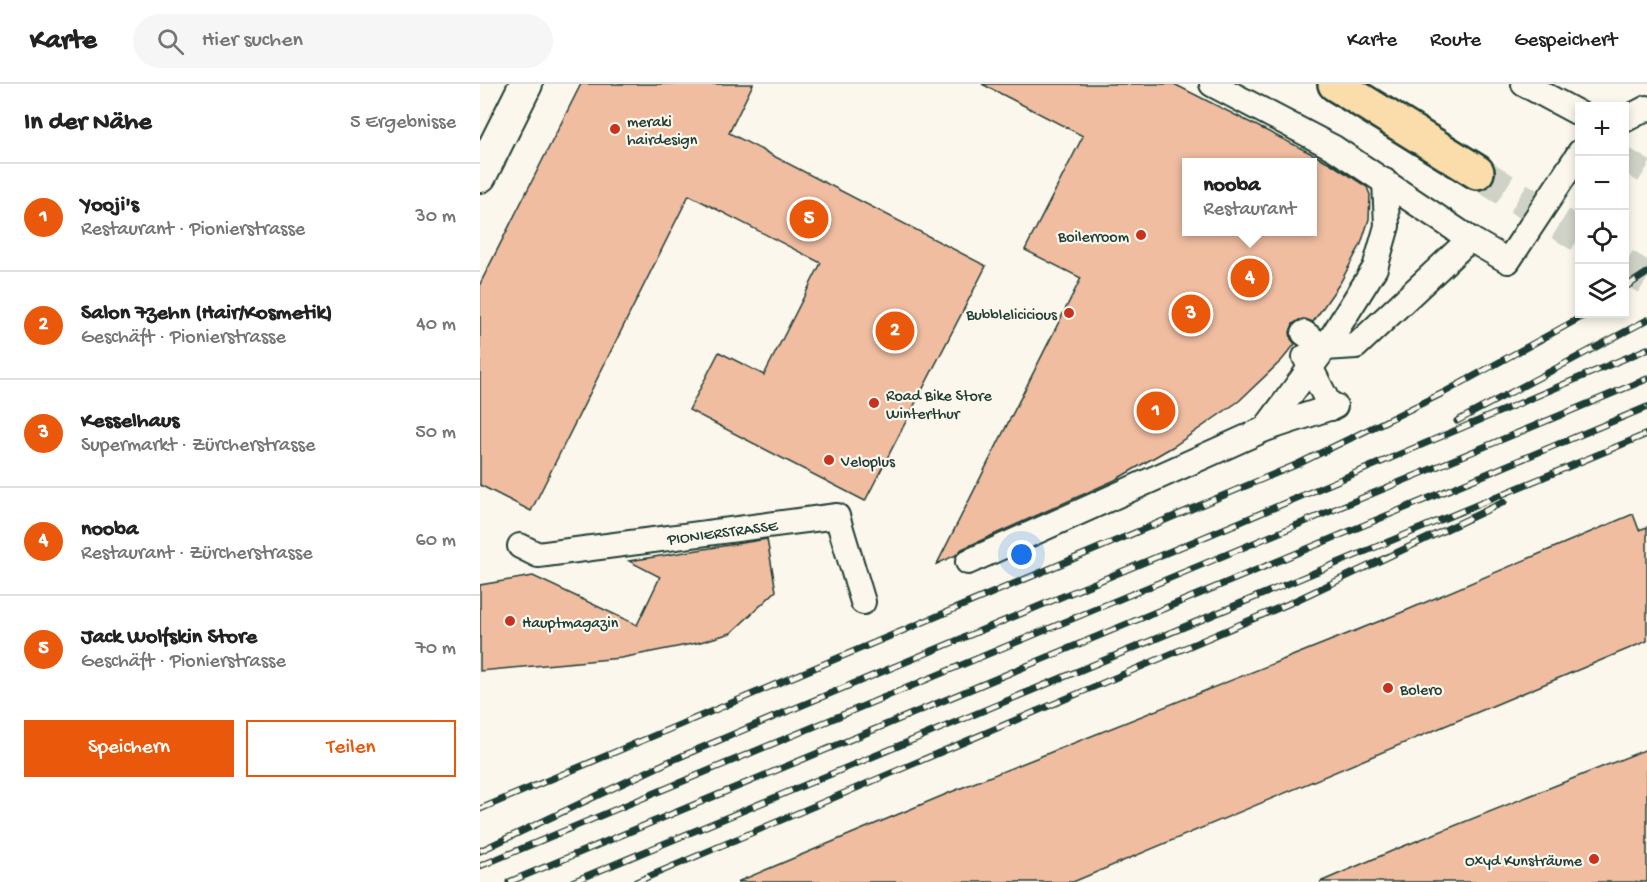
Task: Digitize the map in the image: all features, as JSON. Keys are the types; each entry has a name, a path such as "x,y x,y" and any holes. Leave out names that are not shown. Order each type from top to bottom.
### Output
{"main road":[{"path":"1335,84 1478,172"}],"street":[{"path":"480,176 526,84"},
{"path":"1212,84 1334,148 1470,239 1508,261 1578,156"},
{"path":"1524,84 1575,111"},
{"path":"1629,117 1647,108"},
{"path":"1265,429 1325,348 1375,268 1387,226 1385,181"},
{"path":"968,562 1265,429 1333,407 1311,368 1301,337 1325,348 1356,346 1470,239"},
{"name":"PIONIERSTRASSE","path":"520,546 538,555 837,516 863,602"}],"building":[{"path":"581,84 753,84 729,133 986,266 865,501 689,410 719,352 764,375 821,263 689,195 531,511 480,485 480,284"},
{"path":"982,84 1174,84 1330,163 1367,187 1370,195 1369,219 1361,244 1340,283 1313,322 1305,319 1293,324 1290,332 1295,344 1282,360 1239,401 1174,446 1115,480 962,549 956,555 937,564 1081,278 1025,250 1083,136"},
{"path":"1633,514 1639,530 1647,527 1647,641 1073,882 737,882 956,790 1405,611"},
{"path":"767,539 776,591 731,633 697,643 621,658 480,671 480,585 533,576 637,625 660,577 629,561"},
{"path":"1647,749 1647,882 1320,882 1399,848"}],"tunnel":[{"path":"1629,162 1647,173"},
{"path":"1477,172 1575,233"},
{"path":"1629,268 1647,279"}],"railway":[{"path":"1629,285 1647,273"},
{"path":"480,809 1298,464 1443,393 1580,318"},
{"path":"1457,421 1647,320"},
{"path":"480,851 668,762 1647,349"},
{"path":"480,866 1647,379"},
{"path":"509,882 1647,407"},
{"path":"572,882 1647,434"},
{"path":"636,882 1288,604 1504,502"}],"place":[{"name":"meraki hairdesign","path":"615,129"},
{"name":"Jack Wolfskin Store","path":"809,219"},
{"name":"Boilerroom","path":"1141,235"},
{"name":"nooba","path":"1250,278"},
{"name":"Bubblelicicious","path":"1069,313"},
{"name":"Kesselhaus","path":"1191,314"},
{"name":"Salon 7zehn (Hair/Kosmetik)","path":"895,331"},
{"name":"Road Bike Store Winterthur","path":"874,403"},
{"name":"Yooji's","path":"1156,411"},
{"name":"Veloplus","path":"829,460"},
{"name":"Hauptmagazin","path":"510,621"},
{"name":"Bolero","path":"1388,688"},
{"name":"Oxyd Kunsträume","path":"1594,859"}]}
